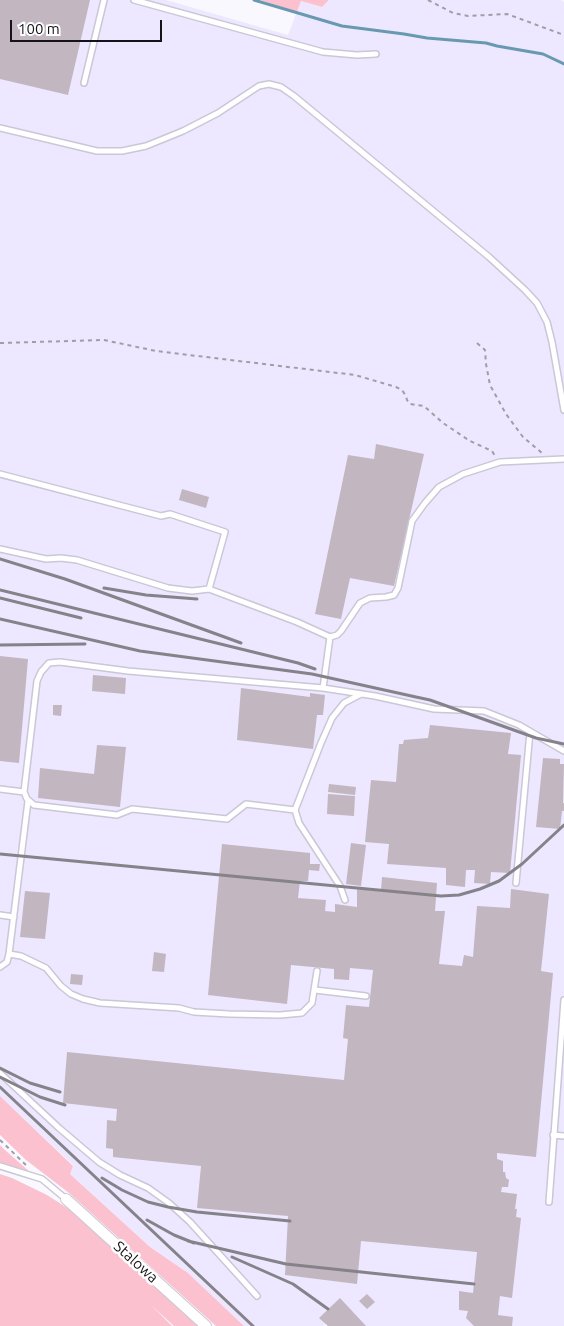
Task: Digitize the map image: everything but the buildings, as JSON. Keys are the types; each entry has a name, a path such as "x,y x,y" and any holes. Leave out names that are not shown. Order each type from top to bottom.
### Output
{"street":[{"name":"Stalowa","path":"66,1199 206,1326"}],"lane":[{"path":"84,83 104,0"},
{"path":"134,0 323,52 357,55 376,54"},
{"path":"0,128 97,151 122,152 146,146 183,131 259,86 269,84 281,87 489,258 537,303 547,322 564,410"},
{"path":"0,549 46,559 77,560 168,588 192,591 209,589 297,622 330,637 337,635 341,631 360,604 370,598 386,598 394,595 398,588 412,521 424,503 439,487 463,474 500,462 564,459"},
{"path":"0,474 161,516 170,514 225,532 209,589"},
{"path":"323,688 330,637"},
{"path":"295,810 246,804 227,819 132,809 117,815 34,806 28,801 24,792 37,681 41,672 49,663 60,662 138,672 323,688 434,709 484,711 530,732 564,751"},
{"path":"345,900 340,886 299,823 295,810 332,718 344,703 362,694"},
{"path":"516,883 530,732"},
{"path":"0,789 24,792"},
{"path":"0,967 7,962 9,954 28,801"},
{"path":"0,915 14,917"},
{"path":"9,954 34,961 46,968 61,986 71,994 100,1003 179,1008 203,1012 280,1015 302,1013 312,1003 317,971"},
{"path":"315,990 366,996"},
{"path":"549,1202 564,1000"},
{"path":"0,1073 99,1162 120,1175 148,1188 169,1203 190,1222 257,1296"},
{"path":"553,1135 564,1136"},
{"path":"0,1166 42,1179 66,1199"}],"path":[{"path":"428,0 442,8 468,16 506,14 564,35"},
{"path":"0,343 104,340 156,351 369,378 402,390 410,404 424,406 443,424 470,441 492,451 500,462"},
{"path":"477,342 485,350 490,385 506,414 522,437 552,460"},
{"path":"0,1140 29,1168"}],"shaded area":[{"path":"0,0 166,0 288,35 301,1 322,7 329,0 561,0 564,2 564,1326 328,1326 325,1324 323,1326 244,1326 188,1273 150,1247 70,1174 73,1165 0,1096"},
{"path":"260,0 329,0 322,7 301,1 297,12"},
{"path":"0,1096 73,1166 70,1174 150,1247 188,1273 244,1326 216,1326 69,1193 26,1160 0,1135"},
{"path":"0,1145 5,1150 31,1173 0,1163"},
{"path":"0,1174 47,1195 75,1213 200,1326 174,1326 151,1305 172,1326 0,1326"}],"waterway":[{"path":"254,0 342,26 427,38 486,43 543,54 564,64"}],"railway":[{"path":"0,559 65,579 241,643"},
{"path":"104,588 146,595 197,599"},
{"path":"0,590 298,663 315,669"},
{"path":"0,598 81,618"},
{"path":"0,619 140,651 312,674 430,700 536,738 564,744"},
{"path":"0,645 85,644"},
{"path":"0,854 441,896 459,895 499,881 522,864 564,825"},
{"path":"0,1068 30,1083 60,1092"},
{"path":"0,1077 40,1097 65,1105"},
{"path":"0,1087 253,1326"},
{"path":"102,1178 148,1202 168,1207 197,1212 290,1221"},
{"path":"147,1220 174,1235 194,1243"},
{"path":"188,1241 286,1264 474,1284"},
{"path":"232,1257 293,1284 328,1309"}]}
